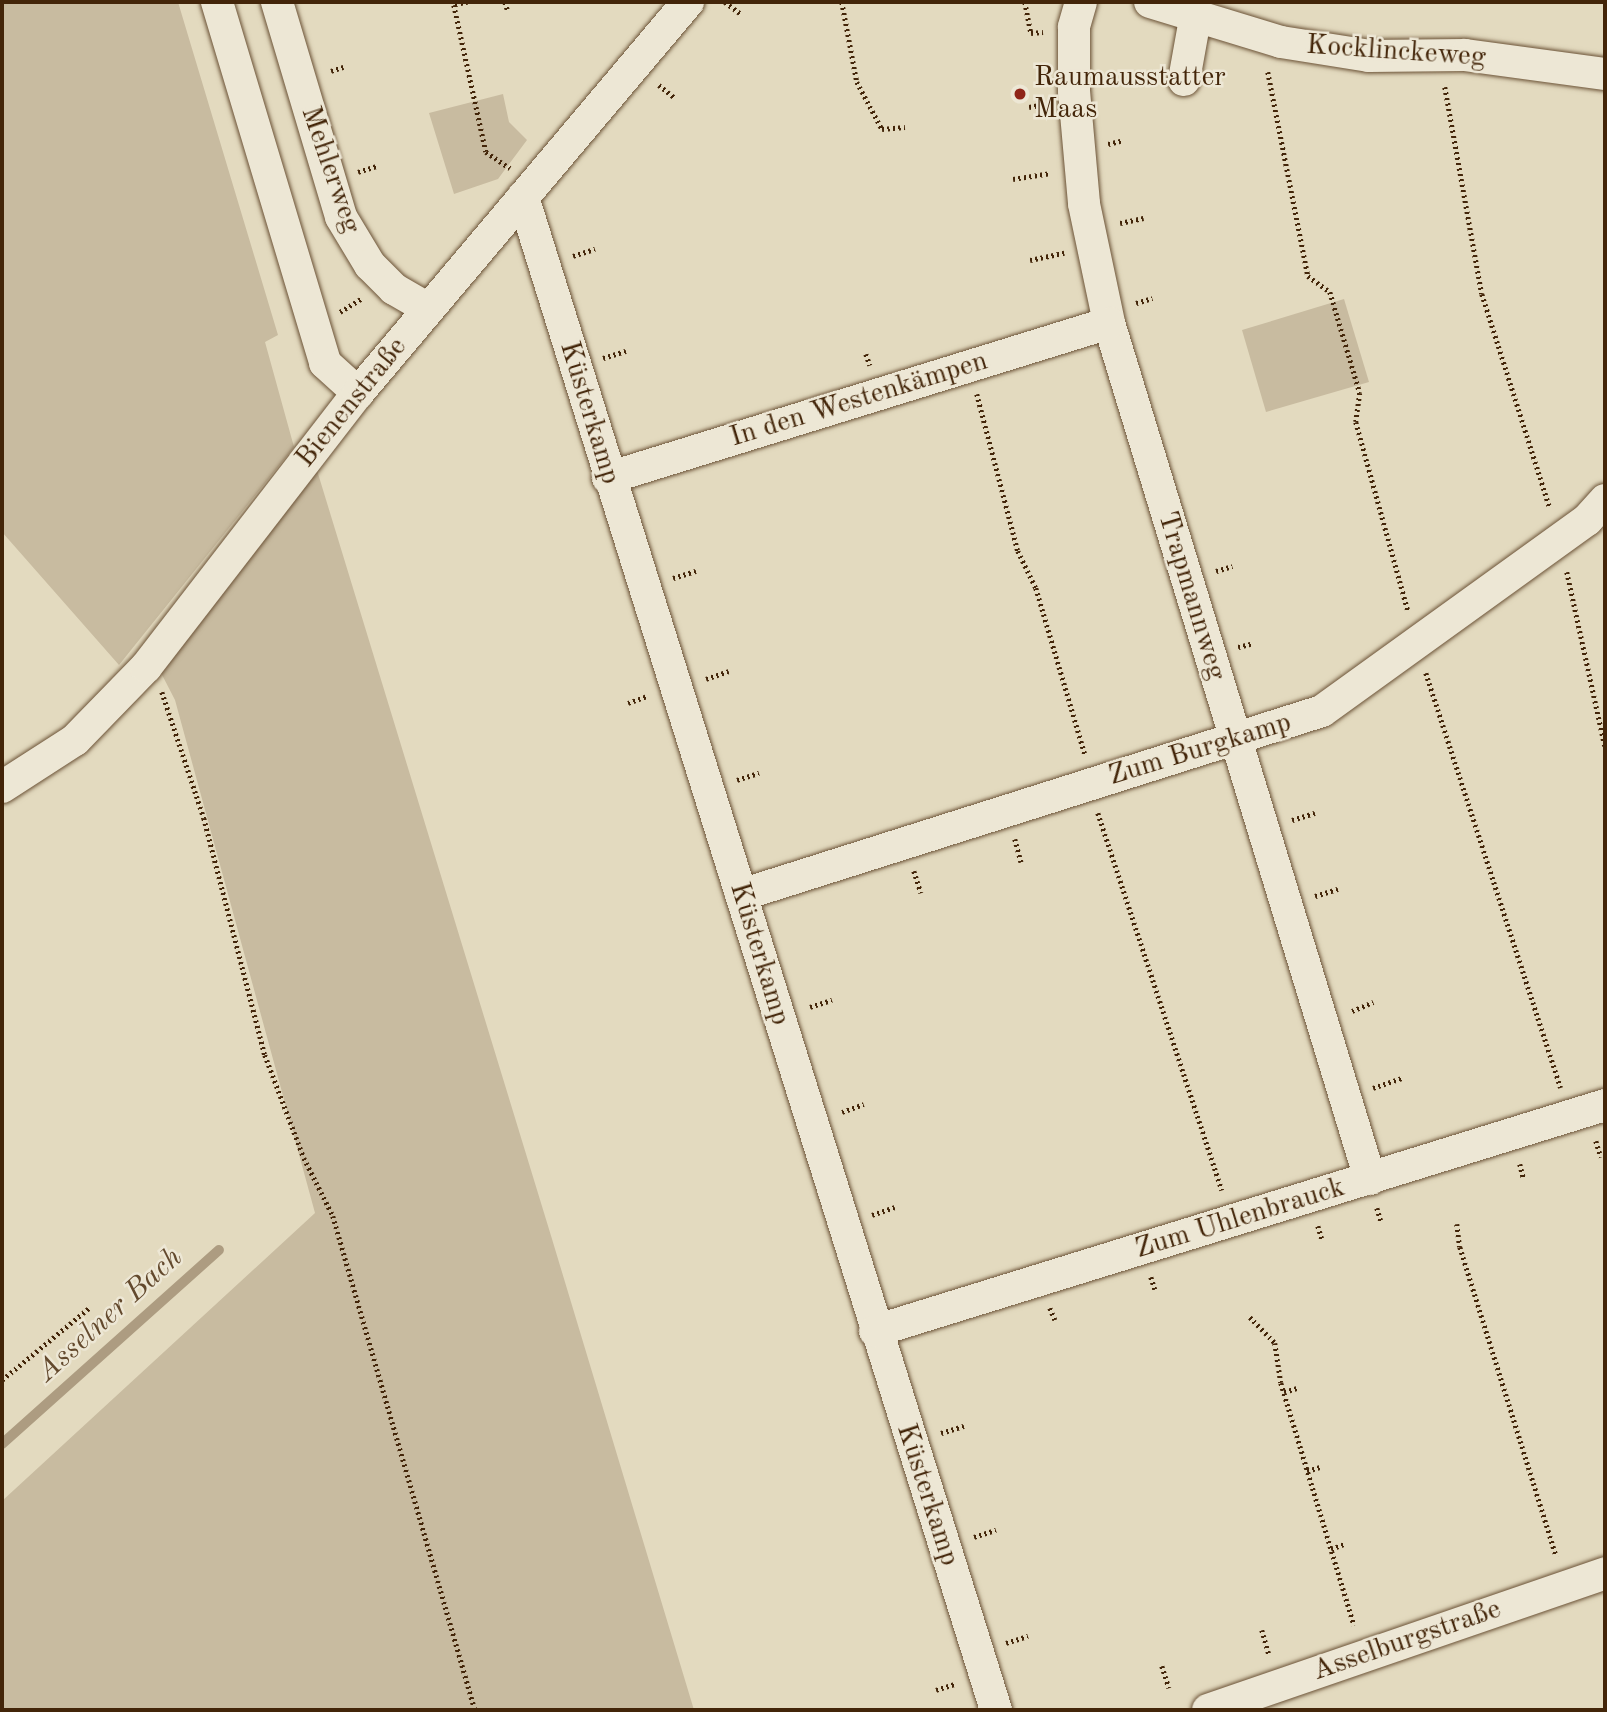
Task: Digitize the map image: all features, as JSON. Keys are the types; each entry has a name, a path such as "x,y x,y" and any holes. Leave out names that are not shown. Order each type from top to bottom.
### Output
{"street":[{"path":"218,2 325,363 358,393"},
{"name":"Mehlerweg","path":"277,2 341,217 370,265 384,280 428,309"},
{"name":"Bienenstraße","path":"2,787 75,740 146,667 358,393 688,2"},
{"name":"Trapmannweg","path":"1081,2 1074,27 1074,91 1084,204 1109,323 1370,1179"},
{"name":"Kocklinckeweg","path":"1150,2 1195,19 1262,37 1369,55 1439,56 1605,74"},
{"path":"1184,80 1195,19"},
{"name":"Küsterkamp","path":"529,190 608,478 996,1710"},
{"name":"In den Westenkämpen","path":"608,478 1109,323"},
{"name":"Zum Burgkamp","path":"741,895 1322,711 1560,540 1605,500"},
{"name":"Zum Uhlenbrauck","path":"875,1332 1605,1105"},
{"name":"Asselburgstraße","path":"1208,1710 1605,1573"}],"path":[{"path":"468,2 454,5 486,152 529,190"},
{"path":"505,2 508,11"},
{"path":"725,2 742,15"},
{"path":"842,2 857,82 869,106 881,129 905,127"},
{"path":"1262,37 1308,276 1330,292 1360,393 1356,422 1416,643 1570,1117"},
{"path":"1439,56 1482,294 1560,540 1605,746"},
{"path":"650,78 675,98"},
{"path":"1013,180 1064,170"},
{"path":"565,258 595,249"},
{"path":"1030,260 1076,250"},
{"path":"313,320 349,309 384,280"},
{"path":"598,360 626,351"},
{"path":"667,580 696,571"},
{"path":"146,667 168,702 204,818 265,1055 304,1158 332,1216 475,1710"},
{"path":"698,681 729,671"},
{"path":"628,702 655,694"},
{"path":"729,782 759,773"},
{"path":"1279,824 1315,813"},
{"path":"1302,900 1338,889"},
{"path":"800,1010 832,1000"},
{"path":"1338,1017 1373,1002"},
{"path":"1362,1092 1402,1077"},
{"path":"833,1114 864,1104"},
{"path":"865,1217 895,1207"},
{"path":"1457,1224 1460,1247 1556,1556"},
{"path":"2,1380 89,1308"},
{"path":"1250,1317 1275,1343 1284,1392 1354,1625"},
{"path":"1284,1392 1297,1388"},
{"path":"934,1436 964,1426"},
{"path":"1307,1471 1320,1467"},
{"path":"967,1539 996,1530"},
{"path":"1331,1549 1344,1544"},
{"path":"1262,1630 1269,1654"},
{"path":"1000,1645 1028,1636"},
{"path":"1162,1667 1169,1688"},
{"path":"936,1690 963,1681"}],"shaded area":[{"path":"2,2 178,2 278,335 265,342 294,447 119,665 2,532"},
{"path":"503,94 509,122 527,140 498,179 454,194 429,113"},
{"path":"1344,299 1369,382 1266,412 1242,330"},
{"path":"316,467 694,1710 2,1710 2,1501 315,1213 175,700 159,669"}],"waterway":[{"name":"Asselner Bach","path":"2,1444 219,1250"}],"place":[{"name":"Raumausstatter Maas","path":"1020,94"}]}
